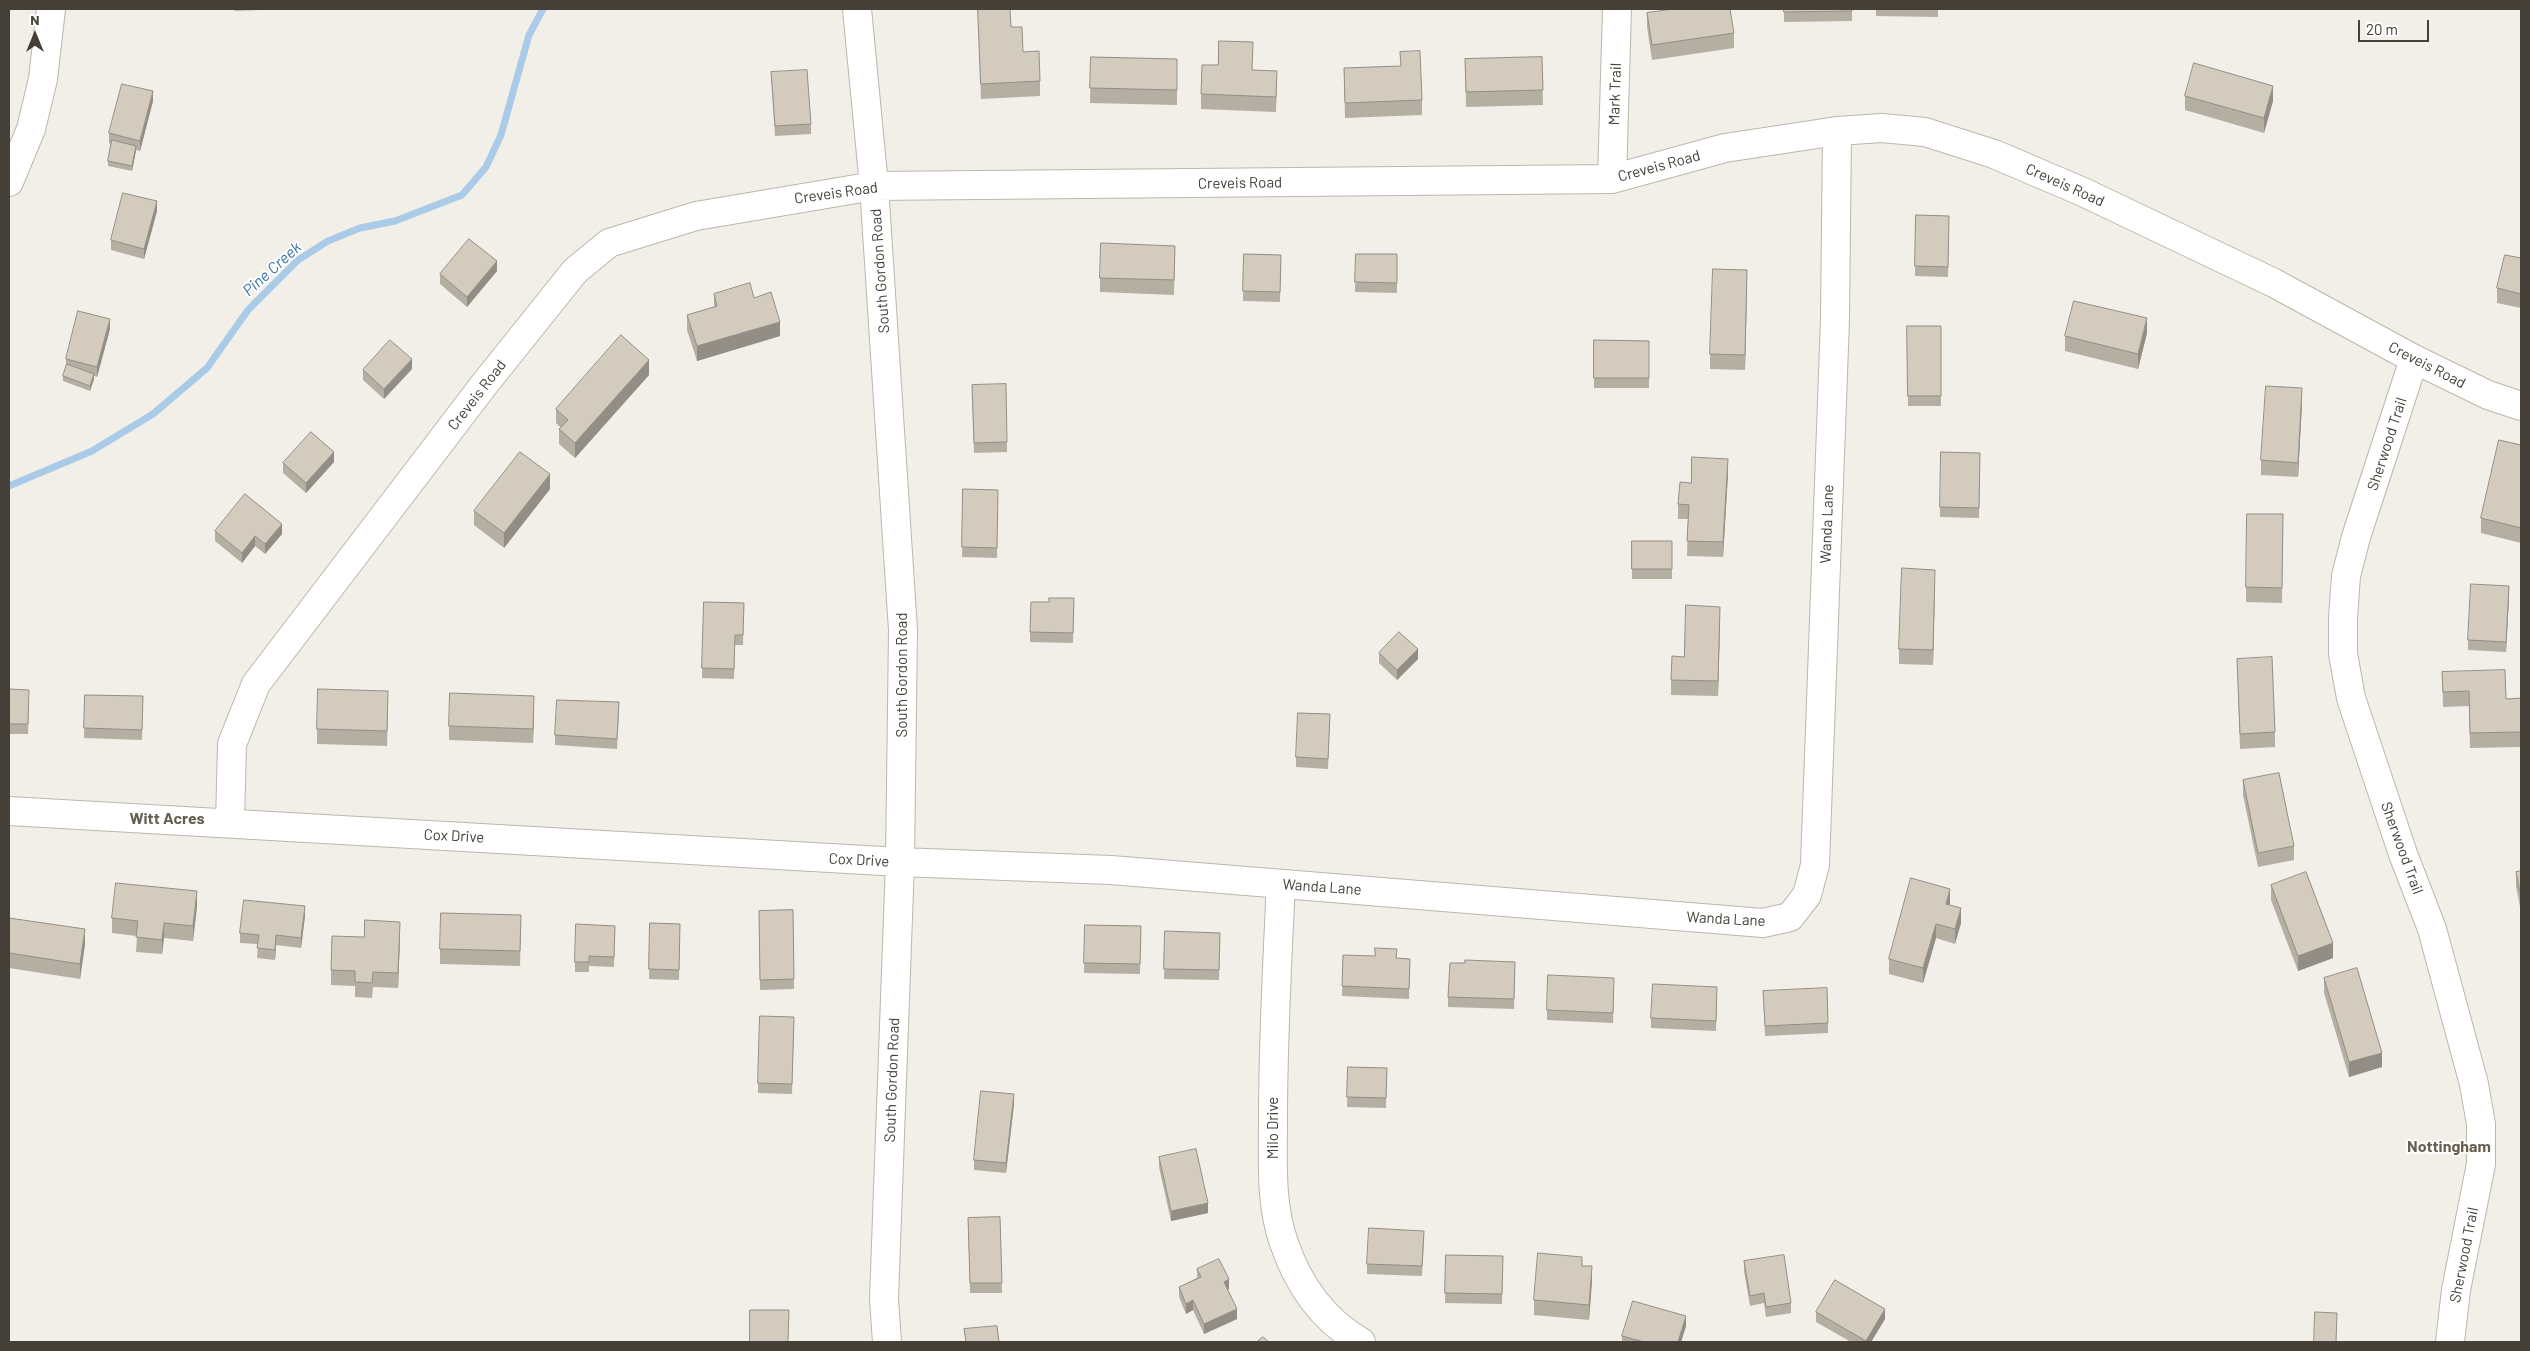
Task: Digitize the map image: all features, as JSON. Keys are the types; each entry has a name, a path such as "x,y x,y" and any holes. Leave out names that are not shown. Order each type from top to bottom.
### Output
{"street":[{"path":"9,182 31,129 43,79 51,9"},
{"name":"South Gordon Road","path":"857,9 874,186 903,630 900,862 884,1299 887,1342"},
{"name":"Mark Trail","path":"1612,179 1617,9"},
{"name":"Creveis Road","path":"230,823 232,744 256,684 483,386 575,272 610,243 696,216 874,186 1612,179 1725,148 1837,131 1882,128 1925,132 1994,154 2083,192 2274,283 2414,359 2488,395 2521,406"},
{"name":"Wanda Lane","path":"900,862 1111,870 1763,923 1790,918 1807,895 1815,865 1835,319 1837,131"},
{"name":"Sherwood Trail","path":"2414,359 2356,537 2346,576 2343,654 2351,698 2403,854 2432,929 2474,1084 2482,1124 2481,1164 2456,1290 2450,1342"},
{"name":"Cox Drive","path":"9,811 900,862"},
{"name":"Milo Drive","path":"1281,884 1273,1050 1273,1172 1275,1207 1283,1242 1302,1286 1329,1318 1361,1342"}],"building":[{"path":"978,9 1010,9 1011,27 1022,27 1023,52 1039,51 1040,81 981,84"},
{"path":"1673,9 1730,9 1734,33 1652,45 1647,13"},
{"path":"1784,9 1852,9 1852,11 1784,12"},
{"path":"1219,41 1253,42 1252,70 1277,71 1276,97 1201,94 1202,65 1218,65"},
{"path":"1420,51 1422,100 1345,103 1344,68 1401,66 1400,52"},
{"path":"1091,57 1177,59 1177,90 1090,88"},
{"path":"1542,57 1543,90 1466,92 1465,59"},
{"path":"2194,63 2273,86 2264,118 2185,96"},
{"path":"807,70 811,124 775,126 771,72"},
{"path":"122,84 153,91 140,141 109,133"},
{"path":"112,140 136,146 132,166 108,161"},
{"path":"123,193 157,201 144,249 111,240"},
{"path":"1916,215 1949,216 1948,267 1915,266"},
{"path":"469,239 497,261 467,297 440,274"},
{"path":"1101,243 1175,246 1174,280 1100,278"},
{"path":"1244,254 1281,255 1280,292 1243,291"},
{"path":"1356,254 1397,254 1397,283 1355,282"},
{"path":"2505,255 2521,258 2521,294 2497,288"},
{"path":"1713,269 1747,270 1745,355 1710,354"},
{"path":"750,283 754,298 771,292 780,322 697,346 687,315 717,306 714,294"},
{"path":"2074,301 2147,318 2138,354 2065,336"},
{"path":"78,311 110,319 97,367 66,359"},
{"path":"1907,326 1941,326 1941,396 1908,396"},
{"path":"621,335 649,360 575,443 559,429 568,420 556,409"},
{"path":"390,340 412,359 384,389 363,370"},
{"path":"1594,340 1649,341 1649,378 1594,378"},
{"path":"67,364 94,374 90,386 63,376"},
{"path":"1006,384 1007,442 974,443 972,385"},
{"path":"2266,386 2302,388 2298,463 2261,460"},
{"path":"311,432 334,452 306,483 283,463"},
{"path":"2499,440 2521,445 2521,528 2481,518"},
{"path":"520,452 550,474 504,533 474,511"},
{"path":"1941,452 1980,453 1979,508 1940,507"},
{"path":"1692,457 1728,459 1723,542 1687,541 1689,505 1678,504 1680,482 1691,483"},
{"path":"963,489 998,490 997,548 962,547"},
{"path":"245,494 282,524 265,544 255,536 242,553 215,531"},
{"path":"2247,514 2283,514 2282,588 2246,587"},
{"path":"1632,541 1672,541 1672,569 1632,569"},
{"path":"1902,568 1935,570 1933,650 1899,649"},
{"path":"2471,584 2509,586 2506,642 2468,640"},
{"path":"1049,598 1074,598 1073,633 1030,632 1031,602 1049,602"},
{"path":"704,602 744,603 743,635 735,635 734,669 702,668"},
{"path":"1686,605 1720,607 1718,681 1671,680 1672,656 1684,657"},
{"path":"1399,632 1418,649 1397,670 1379,653"},
{"path":"2272,657 2275,732 2240,734 2237,659"},
{"path":"2505,670 2506,699 2521,698 2521,732 2470,733 2469,691 2443,692 2442,672"},
{"path":"9,689 29,690 28,724 9,724"},
{"path":"318,689 388,691 387,731 317,729"},
{"path":"450,693 534,696 533,729 449,726"},
{"path":"85,695 143,696 142,730 84,728"},
{"path":"557,700 619,702 617,739 555,735"},
{"path":"1298,713 1330,714 1328,759 1296,757"},
{"path":"2279,773 2294,846 2258,853 2243,780"},
{"path":"2521,871 2521,897 2516,872"},
{"path":"2306,872 2333,943 2298,956 2271,885"},
{"path":"1911,878 1950,889 1946,904 1961,908 1955,929 1936,924 1923,968 1889,959"},
{"path":"116,883 197,891 193,926 164,923 162,940 136,937 138,921 112,918"},
{"path":"244,900 305,906 301,938 276,935 275,950 257,948 259,935 240,933"},
{"path":"793,910 794,979 760,980 759,911"},
{"path":"441,913 521,915 520,951 440,949"},
{"path":"9,918 85,929 80,964 9,953"},
{"path":"365,920 400,922 398,973 373,972 372,983 355,982 355,971 331,970 332,936 364,937"},
{"path":"650,923 680,924 679,970 649,969"},
{"path":"576,924 615,926 614,957 589,956 589,962 575,962"},
{"path":"1085,925 1141,926 1140,964 1084,963"},
{"path":"1165,931 1220,933 1219,970 1164,969"},
{"path":"1375,948 1397,949 1396,958 1410,959 1409,989 1342,986 1343,955 1375,956"},
{"path":"1465,960 1515,962 1514,999 1448,997 1450,963 1465,963"},
{"path":"2357,968 2382,1053 2349,1062 2324,978"},
{"path":"1548,975 1614,978 1613,1013 1547,1010"},
{"path":"1653,984 1717,987 1716,1021 1651,1018"},
{"path":"1827,988 1828,1023 1765,1026 1763,991"},
{"path":"760,1016 794,1017 792,1084 758,1083"},
{"path":"1348,1067 1387,1068 1386,1098 1347,1097"},
{"path":"981,1091 1014,1094 1006,1163 974,1160"},
{"path":"1196,1149 1208,1203 1171,1211 1159,1157"},
{"path":"1000,1217 1002,1283 970,1283 968,1218"},
{"path":"1369,1228 1424,1231 1422,1266 1367,1264"},
{"path":"1538,1253 1582,1257 1582,1266 1592,1266 1589,1305 1534,1300"},
{"path":"1446,1255 1503,1256 1502,1294 1445,1293"},
{"path":"1784,1255 1791,1303 1766,1307 1764,1293 1750,1296 1744,1261"},
{"path":"1219,1259 1229,1279 1224,1282 1237,1309 1204,1324 1193,1300 1186,1304 1179,1287 1201,1277 1197,1269"},
{"path":"1835,1280 1885,1309 1866,1341 1816,1312"},
{"path":"1633,1301 1686,1316 1678,1342 1644,1342 1622,1336"},
{"path":"750,1310 789,1310 788,1342 750,1342"},
{"path":"2315,1312 2337,1313 2336,1342 2314,1342"},
{"path":"997,1326 999,1342 966,1342 964,1329"},
{"path":"1263,1337 1269,1342 1257,1342"}],"waterway":[{"name":"Pine Creek","path":"9,486 92,451 153,414 207,368 248,310 298,260 328,241 360,228 395,221 462,195 486,167 501,135 529,35 543,9"}],"district":[{"name":"Witt Acres","path":"167,819"},
{"name":"Nottingham","path":"2449,1147"}]}
